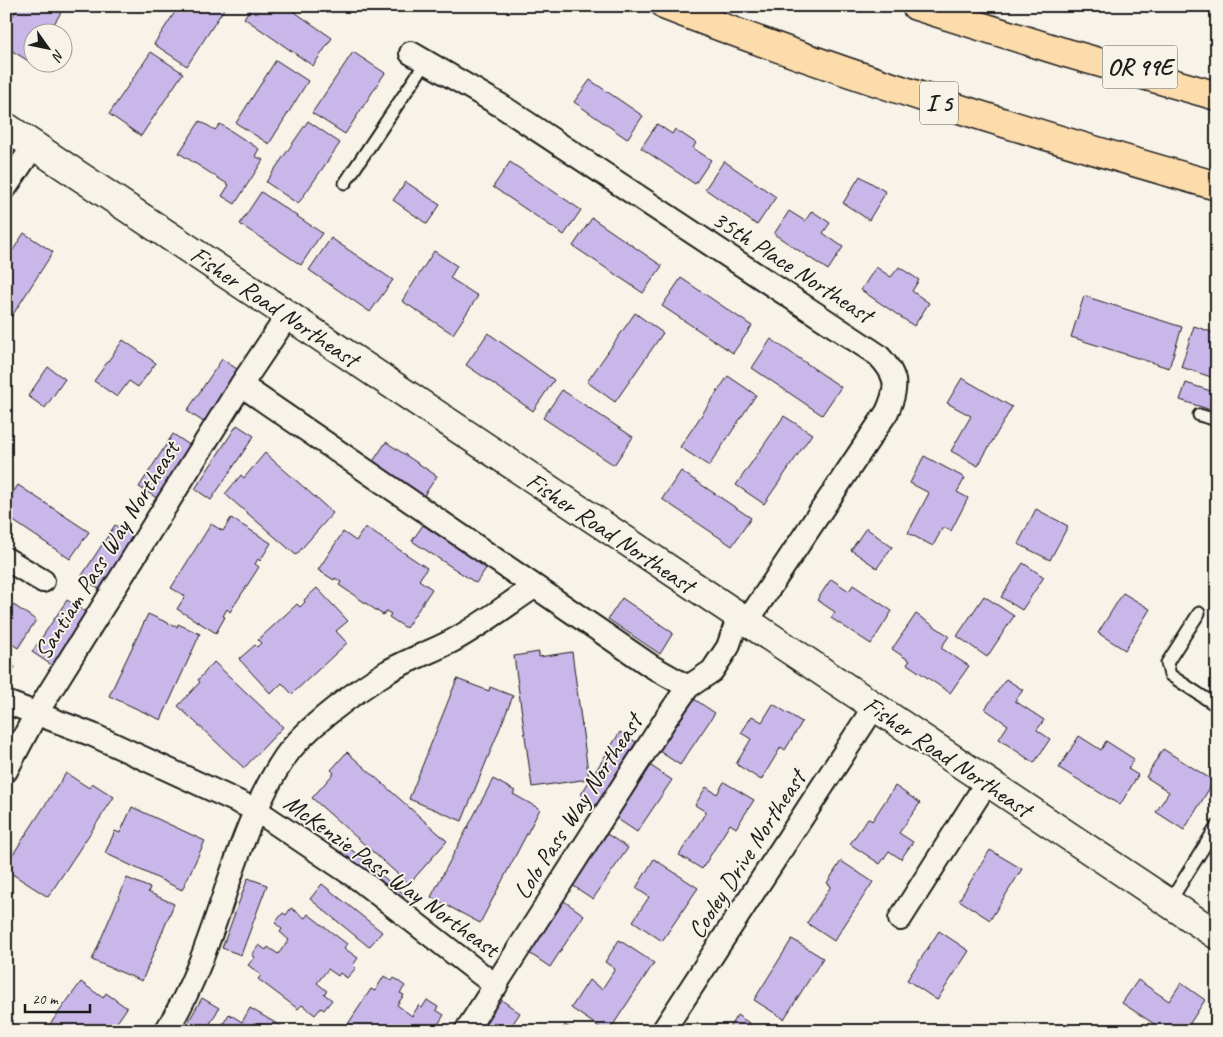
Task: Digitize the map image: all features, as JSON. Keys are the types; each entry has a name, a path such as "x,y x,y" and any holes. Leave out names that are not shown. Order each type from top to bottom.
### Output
{"highway":[{"name":"I 5","path":"666,6 878,84 969,113 1217,186"},
{"path":"916,6 1063,52 1217,96"},
{"name":"OR 99E","path":"1063,52 1217,82"}],"street":[{"name":"35th Place Northeast","path":"418,58 508,110 878,355 890,368 895,383 894,396 887,412 742,620"},
{"name":"Fisher Road Northeast","path":"6,127 742,620 1217,935"},
{"path":"6,187 34,145"},
{"name":"Santiam Pass Way Northeast","path":"6,771 36,714 241,385 288,315"},
{"path":"241,385 534,588 651,666 688,687"},
{"path":"6,558 43,582"},
{"path":"166,1031 205,951 256,810 286,756 304,736 342,704 388,672 453,640 534,588"},
{"name":"Lolo Pass Way Northeast","path":"466,1031 657,732 688,687 712,671 728,647 742,620"},
{"name":"McKenzie Pass Way Northeast","path":"6,702 93,735 256,810 360,880 496,986"},
{"name":"Cooley Drive Northeast","path":"663,1031 874,707"},
{"path":"900,919 987,782"}],"lane":[{"path":"345,183 418,58"},
{"path":"1199,415 1217,420"},
{"path":"1199,613 1167,663 1170,675 1217,706"},
{"path":"1169,903 1217,826"}],"building":[{"path":"19,6 65,6 55,22 22,22 22,57 6,47 6,27"},
{"path":"179,6 226,6 187,66 154,44"},
{"path":"252,6 286,6 332,38 313,66 244,18"},
{"path":"151,52 183,73 141,136 109,114"},
{"path":"353,52 385,73 345,134 312,113"},
{"path":"276,60 308,81 269,144 236,123"},
{"path":"590,80 643,116 627,139 574,102"},
{"path":"200,121 215,130 220,124 259,149 255,156 263,160 235,204 222,196 229,185 179,153"},
{"path":"308,121 340,143 298,204 266,182"},
{"path":"657,124 672,134 675,129 696,143 693,148 711,160 695,184 641,148"},
{"path":"724,161 776,197 757,225 705,189"},
{"path":"510,162 581,210 564,235 493,187"},
{"path":"860,176 886,192 869,220 843,203"},
{"path":"406,182 440,205 427,224 393,200"},
{"path":"261,192 322,233 301,265 240,224"},
{"path":"789,211 805,221 812,211 830,223 823,233 843,247 828,270 774,234"},
{"path":"592,218 662,266 643,293 573,246"},
{"path":"24,233 53,252 12,316 6,312 6,261"},
{"path":"331,238 393,280 370,312 309,270"},
{"path":"434,251 457,266 450,278 478,296 453,334 402,301"},
{"path":"876,267 891,277 899,267 919,280 912,291 929,303 914,326 861,290"},
{"path":"681,278 752,326 733,353 662,306"},
{"path":"1084,296 1182,327 1169,368 1071,337"},
{"path":"635,313 663,333 615,402 587,382"},
{"path":"1194,326 1217,334 1217,379 1181,367"},
{"path":"488,333 554,380 533,411 466,365"},
{"path":"771,339 841,387 822,415 752,368"},
{"path":"123,340 156,363 138,387 129,381 117,397 94,381"},
{"path":"222,359 243,373 208,425 187,411"},
{"path":"48,367 65,379 45,408 28,396"},
{"path":"728,376 756,395 709,466 680,447"},
{"path":"962,378 1012,407 978,466 951,451 971,416 947,403"},
{"path":"1186,383 1217,393 1214,411 1180,400"},
{"path":"562,390 633,437 614,465 543,418"},
{"path":"784,416 812,434 764,504 736,485"},
{"path":"237,425 254,436 211,500 195,489"},
{"path":"173,434 194,448 160,500 139,487"},
{"path":"386,442 437,476 423,497 372,463"},
{"path":"265,453 333,513 296,555 225,494 241,475 244,478"},
{"path":"924,456 965,478 957,492 968,498 951,531 943,527 933,546 908,533 929,493 910,483"},
{"path":"681,471 751,518 732,546 662,499"},
{"path":"18,485 89,532 70,559 6,516 6,503"},
{"path":"1036,509 1068,526 1050,560 1018,544"},
{"path":"231,518 271,543 260,561 258,559 255,564 259,567 230,612 227,609 223,616 225,617 216,633 177,609 185,596 171,588 211,524 223,531"},
{"path":"115,525 136,538 102,591 81,577"},
{"path":"423,525 487,567 476,583 412,541"},
{"path":"365,527 427,568 419,580 432,589 406,628 389,617 391,614 386,611 383,615 339,585 341,582 318,570 343,532 356,541"},
{"path":"866,528 892,547 877,568 851,550"},
{"path":"1023,563 1044,577 1022,610 1001,597"},
{"path":"831,579 849,591 853,585 892,611 871,644 831,618 835,612 817,600"},
{"path":"317,588 348,621 336,631 347,643 292,694 282,683 271,694 239,659 255,645 257,647 261,643 258,640 297,604 300,607 305,602 304,600"},
{"path":"1123,593 1150,609 1125,650 1098,633"},
{"path":"984,596 1014,616 987,657 957,636"},
{"path":"622,598 673,633 660,654 608,619"},
{"path":"6,600 36,620 18,648 6,640"},
{"path":"67,600 88,614 53,666 32,652"},
{"path":"148,614 177,627 178,624 200,634 161,720 109,696"},
{"path":"916,614 949,636 941,648 969,666 950,693 907,664 910,661 892,649"},
{"path":"539,652 539,657 572,652 589,779 532,787 514,656"},
{"path":"6,661 15,667 6,680"},
{"path":"214,662 283,727 244,768 178,706 200,682 198,680"},
{"path":"457,679 489,691 490,687 513,696 462,821 409,799"},
{"path":"1006,679 1023,690 1015,701 1044,720 1037,730 1050,739 1034,763 999,739 1008,725 985,709"},
{"path":"694,699 715,713 680,765 659,751"},
{"path":"773,704 802,722 785,750 781,747 761,780 736,764 751,739 741,733 752,716 762,722"},
{"path":"620,732 636,742 596,807 580,796"},
{"path":"1079,736 1101,750 1106,741 1134,759 1128,769 1138,775 1120,805 1059,768"},
{"path":"1163,749 1214,781 1184,830 1156,812 1169,792 1146,777"},
{"path":"347,752 447,841 409,884 312,798 334,773 331,770"},
{"path":"651,766 672,780 637,832 616,818"},
{"path":"66,773 89,788 92,783 114,797 48,897 6,870 6,865"},
{"path":"493,779 515,791 513,794 540,809 480,923 431,897"},
{"path":"724,782 754,800 736,828 730,824 702,869 679,855 706,812 695,805 706,787 717,794"},
{"path":"895,786 920,803 899,833 913,842 901,859 889,851 880,864 850,844 868,818 872,821"},
{"path":"132,807 205,841 182,890 105,853 115,831 120,833"},
{"path":"607,834 628,848 593,899 572,885"},
{"path":"347,846 405,895 393,910 334,861"},
{"path":"990,850 1022,869 990,920 959,900"},
{"path":"654,859 698,888 662,941 633,921 649,897 636,888"},
{"path":"841,861 873,882 834,941 807,923 831,886 827,883"},
{"path":"127,878 150,888 148,892 174,904 142,981 92,960"},
{"path":"248,878 267,885 241,955 222,948"},
{"path":"322,884 382,932 369,947 310,899"},
{"path":"564,901 584,915 550,967 529,953"},
{"path":"291,908 305,918 308,914 347,944 344,948 358,958 353,965 356,968 347,978 340,973 338,976 328,969 317,983 327,991 324,994 332,1000 324,1010 321,1008 315,1015 302,1005 298,1009 258,979 261,975 248,965 255,957 252,955 259,945 266,950 268,947 278,954 289,940 280,932 282,929 275,923 283,913 286,915"},
{"path":"6,928 12,931 6,941"},
{"path":"939,931 969,951 937,1000 907,980"},
{"path":"792,939 823,958 784,1019 754,1000"},
{"path":"619,940 654,963 609,1031 605,1031 571,1008 589,980 602,989 615,969 605,962"},
{"path":"384,976 392,981 394,978 405,986 400,993 404,995 397,1005 412,1016 419,1005 422,1008 427,1000 438,1007 436,1010 444,1015 435,1029 437,1031 344,1030 371,989 375,991"},
{"path":"1138,980 1169,1001 1181,983 1205,1000 1185,1031 1165,1031 1122,1003"},
{"path":"81,982 103,998 106,993 127,1008 111,1031 45,1031"},
{"path":"202,998 219,1008 206,1031 183,1031"},
{"path":"500,999 520,1013 508,1031 479,1031"},
{"path":"250,1008 289,1031 219,1031 229,1014 242,1022"},
{"path":"737,1015 761,1031 727,1031"},
{"path":"565,1025 575,1031 562,1031"},
{"path":"1213,1025 1217,1028 1217,1031 1209,1031"}]}
